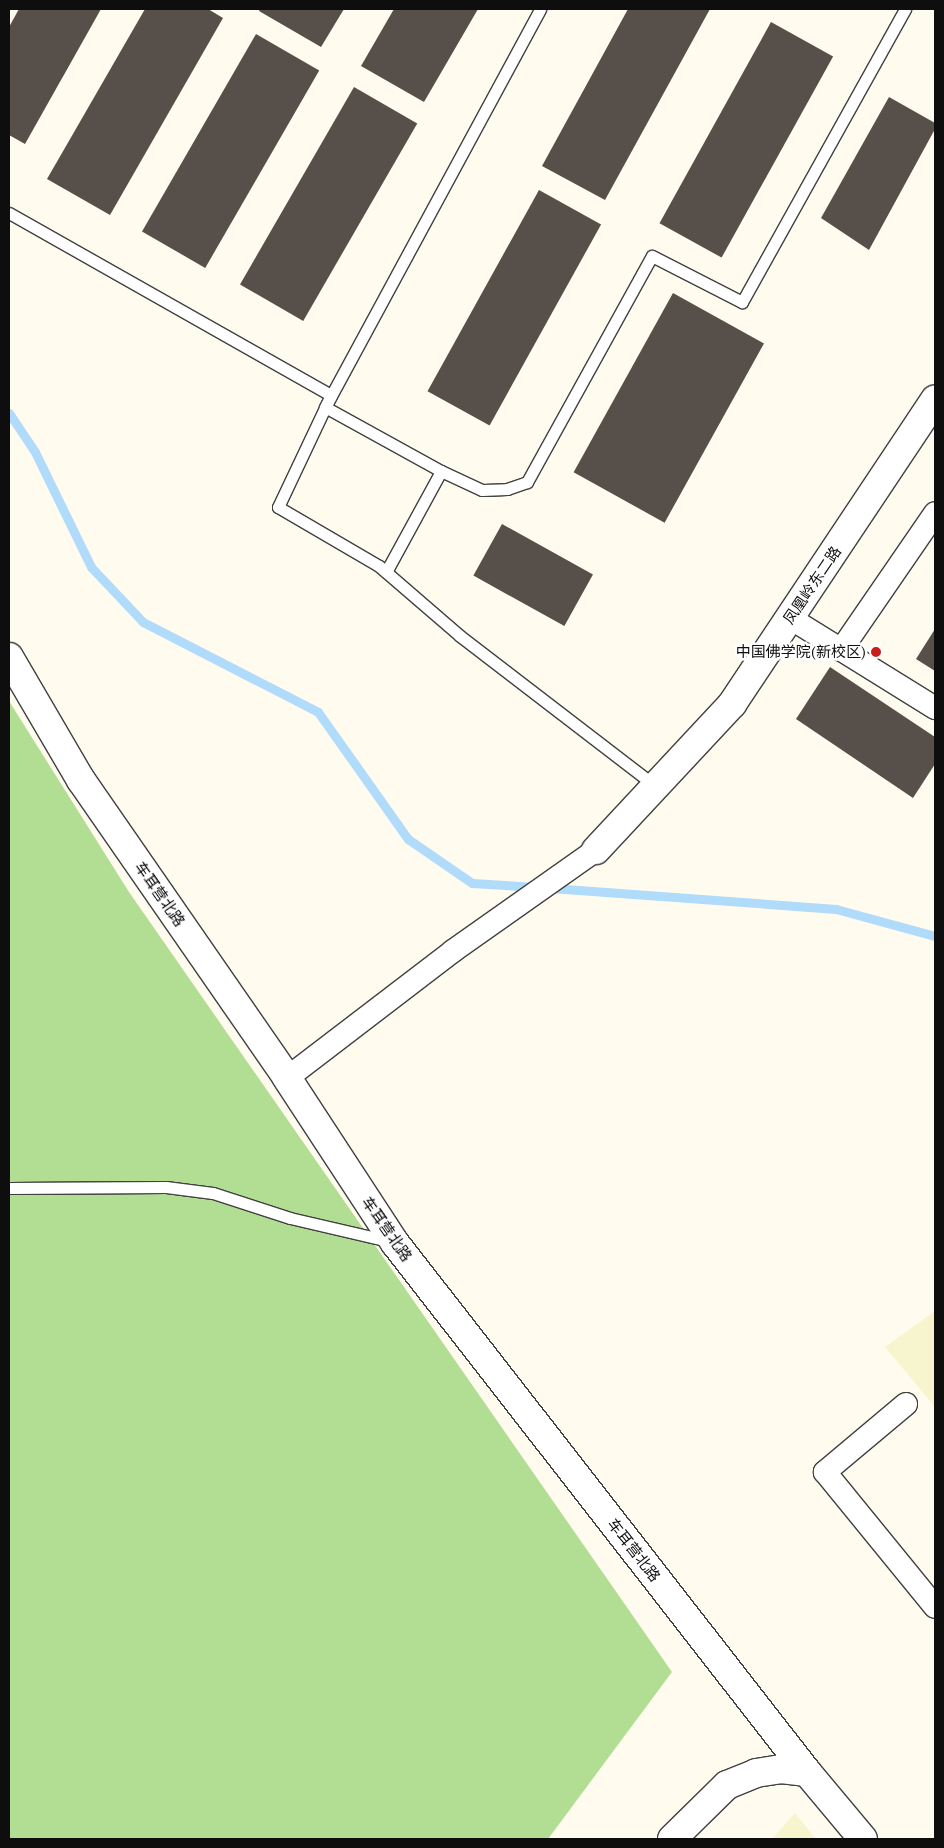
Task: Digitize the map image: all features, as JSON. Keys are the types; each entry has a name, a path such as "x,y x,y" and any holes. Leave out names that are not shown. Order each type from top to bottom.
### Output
{"street":[{"name":"凤凰岭东二路","path":"596,850 732,704 935,400"},
{"path":"842,650 935,513"},
{"path":"790,618 935,708"},
{"name":"车耳营北路","path":"9,657 81,780 287,1078 395,1243 807,1772 863,1839"},
{"path":"287,1078 453,951 596,850"},
{"path":"906,1404 825,1472 935,1607"},
{"path":"672,1839 727,1785 756,1773 782,1769 807,1772"}],"lane":[{"path":"325,407 540,9"},
{"path":"325,407 441,471 482,490 506,490 527,482 652,256 742,302 905,9"},
{"path":"9,213 330,395 278,507 386,572 460,636 657,786"},
{"path":"386,572 441,471"},
{"path":"9,1188 166,1187 213,1193 290,1218 395,1243"}],"shaded area":[{"path":"935,1311 935,1407 885,1347"},
{"path":"795,1813 816,1839 772,1839"}],"green space":[{"path":"9,701 129,892 672,1672 548,1839 9,1839"}],"building":[{"path":"19,9 101,9 25,144 9,135 9,27"},
{"path":"145,9 208,9 223,18 110,215 47,179"},
{"path":"260,9 344,9 321,47 259,11"},
{"path":"394,9 478,9 424,102 361,66"},
{"path":"628,9 710,9 605,200 542,166"},
{"path":"771,22 833,56 722,258 659,223"},
{"path":"256,34 319,70 205,268 142,231"},
{"path":"354,87 417,123 303,321 240,284"},
{"path":"889,97 935,123 935,129 869,250 821,218"},
{"path":"539,190 601,224 490,426 427,391"},
{"path":"673,293 764,343 665,523 574,472"},
{"path":"502,524 593,574 564,626 473,576"},
{"path":"935,629 935,671 916,659"},
{"path":"830,667 935,737 935,764 913,798 796,719"}],"waterway":[{"path":"9,413 35,452 91,567 143,622 318,712 408,839 472,883 535,887"},
{"path":"551,888 836,909 935,936"}],"place":[{"name":"中国佛学院(新校区)","path":"876,652"}]}
